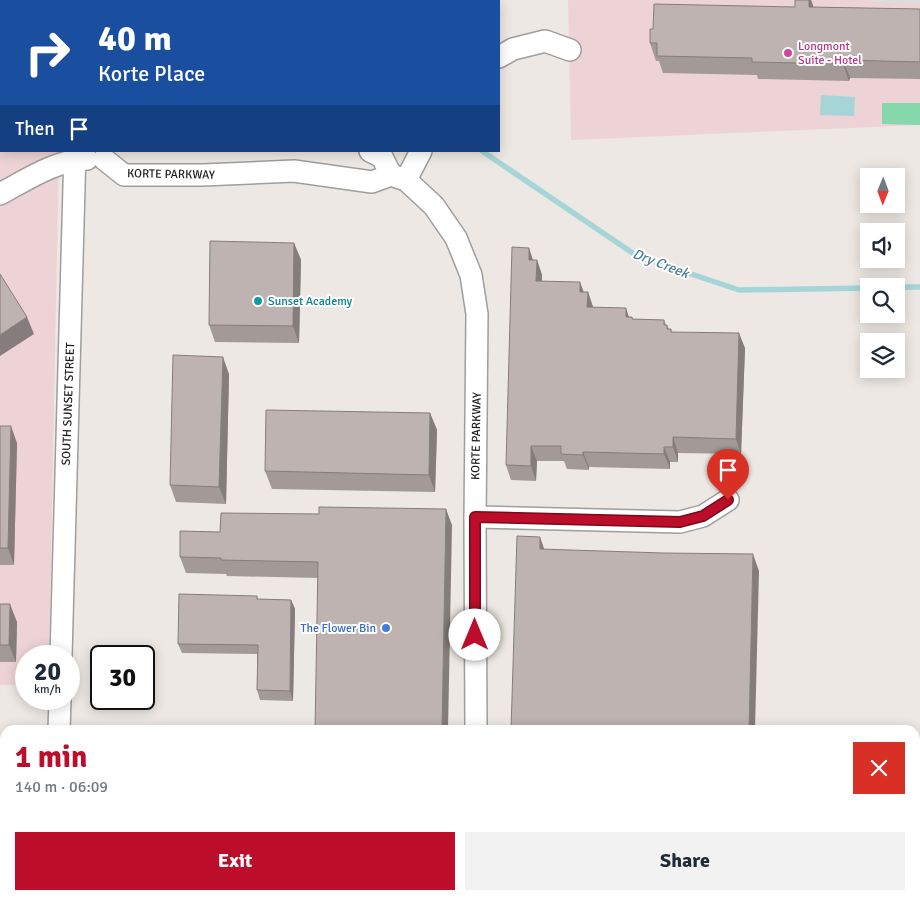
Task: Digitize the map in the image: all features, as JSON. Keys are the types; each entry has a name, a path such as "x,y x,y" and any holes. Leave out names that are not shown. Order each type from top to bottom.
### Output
{"main road":[{"path":"55,900 70,900"}],"street":[{"path":"500,56 513,49 546,41 570,50"},
{"name":"KORTE PARKWAY","path":"372,152 382,157 398,178 434,206 456,238 471,275 477,314 476,725"},
{"path":"398,178 421,152"},
{"name":"KORTE PARKWAY","path":"0,194 44,170 75,156 109,155 124,175 202,175 294,171 372,182 398,178"},
{"name":"SOUTH SUNSET STREET","path":"61,645 75,156"},
{"path":"475,517 680,522 703,516 728,500"},
{"path":"60,710 60,725"}],"shaded area":[{"path":"568,0 920,0 920,125 571,140"},
{"path":"873,0 920,0 920,4 873,2"},
{"path":"0,152 59,152 49,645 15,645 15,685 0,685"}],"green space":[{"path":"882,103 920,103 920,125 882,124"}],"water":[{"path":"821,95 855,97 854,116 820,115"}],"building":[{"name":"Longmont Suite - Hotel","path":"795,0 809,0 809,7 920,9 920,62 843,60 843,64 752,62 752,58 657,56 657,43 650,43 650,29 653,29 654,4 795,7"},
{"name":"Sunset Academy","path":"210,241 294,243 293,326 209,325"},
{"path":"512,247 529,248 529,260 537,260 536,281 580,282 580,292 588,292 587,307 626,308 626,317 632,317 632,319 664,320 664,325 667,325 667,329 671,329 671,332 739,333 736,439 673,437 673,447 664,447 664,454 583,452 583,455 561,454 561,446 531,446 531,466 506,465"},
{"path":"0,274 27,317 0,335"},
{"path":"173,355 223,357 219,487 170,485"},
{"path":"266,410 430,413 429,475 265,471"},
{"path":"0,426 11,426 8,548 0,548"},
{"name":"The Flower Bin","path":"319,507 446,509 442,725 315,725 318,562 221,560 221,558 180,557 180,531 220,532 221,513 319,514"},
{"path":"517,536 540,537 540,549 753,554 749,725 511,725"},
{"path":"179,594 257,596 257,599 291,600 290,691 257,690 258,645 178,644"},
{"path":"0,604 10,604 9,645 0,645"}],"waterway":[{"name":"Dry Creek","path":"483,152 637,256 739,290 860,288"},
{"name":"Dry Creek","path":"905,287 920,287"}],"place":[{"name":"Longmont Suite - Hotel","path":"788,53"},
{"name":"Sunset Academy","path":"258,301"},
{"name":"The Flower Bin","path":"386,628"}],"route":[{"path":"475,635 475,517 680,522 703,516 728,500"}]}
